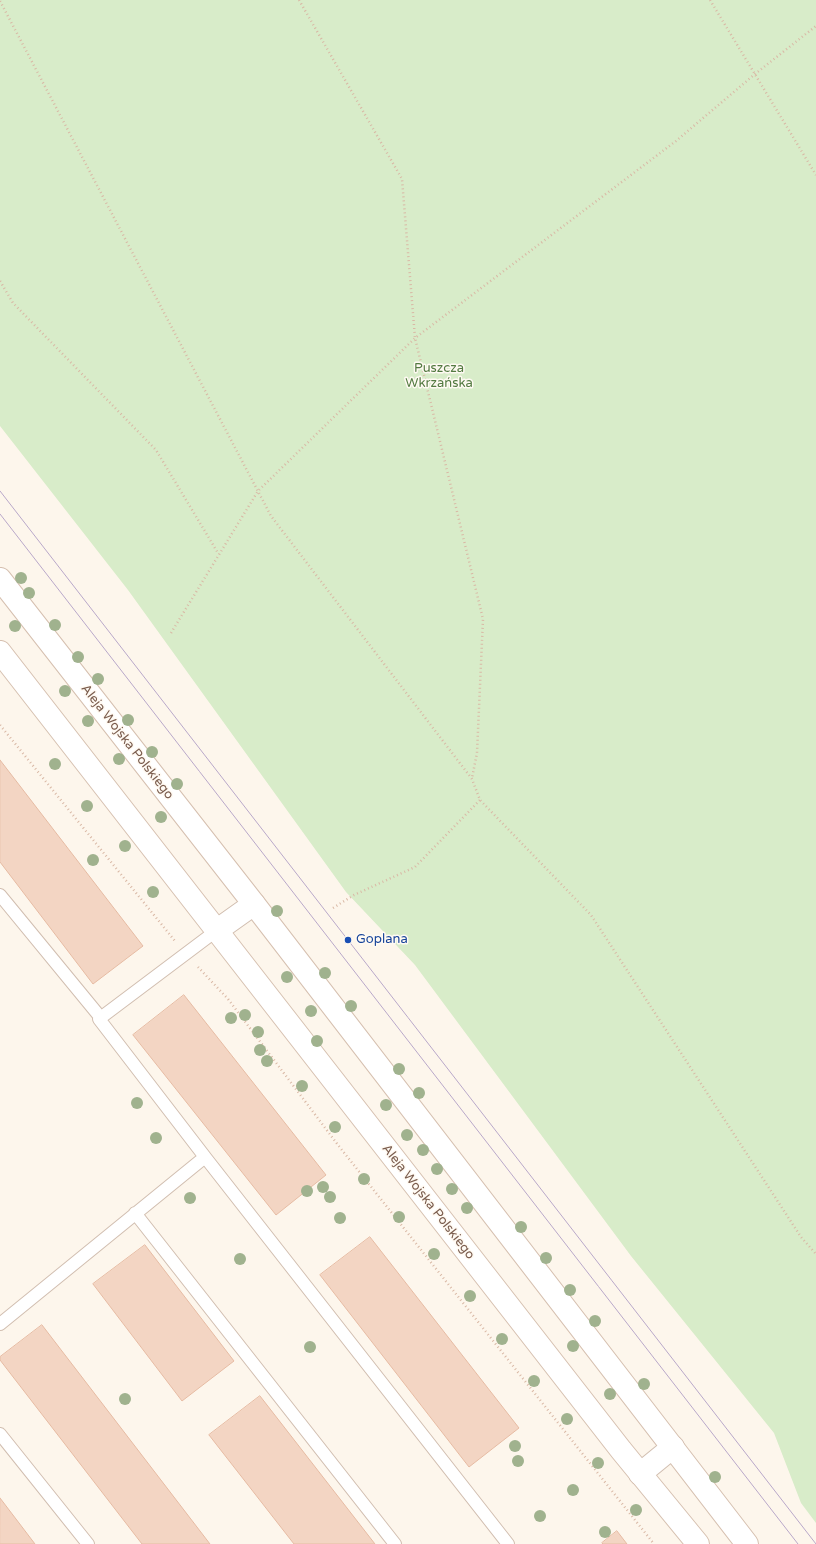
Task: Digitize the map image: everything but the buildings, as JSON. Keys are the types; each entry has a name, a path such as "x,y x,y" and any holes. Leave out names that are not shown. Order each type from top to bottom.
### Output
{"main road":[{"name":"Aleja Wojska Polskiego","path":"0,579 254,904 747,1544"},
{"name":"Aleja Wojska Polskiego","path":"0,652 640,1474 698,1544"},
{"path":"216,931 254,904"},
{"path":"640,1474 673,1447"}],"lane":[{"path":"0,895 101,1018 99,1019 508,1544"},
{"path":"101,1018 216,931"},
{"path":"0,1324 205,1156"},
{"path":"135,1213 395,1544"},
{"path":"0,1434 88,1544"}],"path":[{"path":"298,0 402,179 415,338 483,619 477,753 472,779"},
{"path":"710,0 816,174"},
{"path":"0,1 271,516 472,779 476,785 480,800 591,915 797,1230 816,1254"},
{"path":"171,632 218,553 258,491 415,338 676,141 755,74 816,26"},
{"path":"0,282 13,303 156,450 218,553"},
{"path":"0,725 186,955 228,999 353,1163 654,1544"},
{"path":"333,908 354,895 415,867 480,800"}],"green space":[{"name":"Puszcza Wkrzańska","path":"0,0 816,0 816,1523 801,1503 774,1433 631,1256 415,965 346,892 128,590 0,426"}],"tram line":[{"path":"0,491 816,1544"},
{"path":"0,514 798,1544"}],"place":[{"name":"Goplana","path":"348,940"}]}
